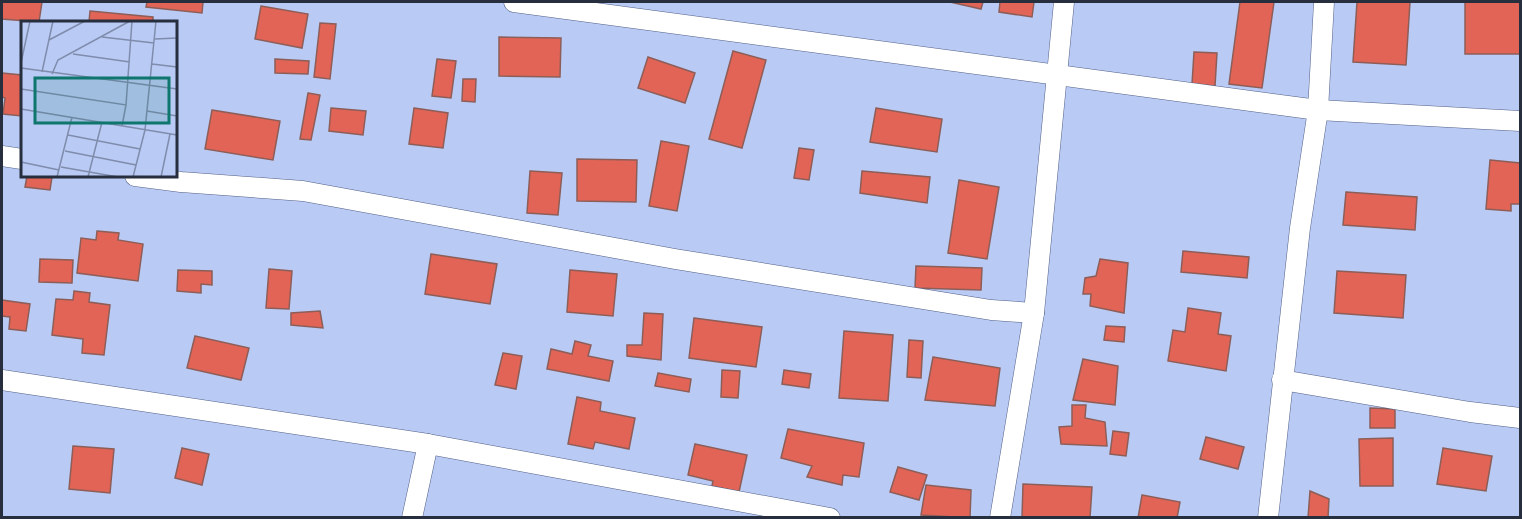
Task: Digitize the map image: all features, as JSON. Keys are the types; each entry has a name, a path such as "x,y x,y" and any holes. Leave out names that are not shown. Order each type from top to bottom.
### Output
{"street":[{"path":"514,2 1056,77 1318,110 1521,121"},
{"path":"1000,518 1034,313 1064,2"},
{"path":"1268,518 1300,228 1318,110 1324,2"},
{"path":"2,156 21,159"},
{"path":"143,177 303,191 687,261 991,310 1034,313"},
{"path":"2,380 428,444 766,512 830,518"},
{"path":"1282,380 1470,412 1521,418"},
{"path":"412,518 428,444"}],"building":[{"path":"2,2 42,2 39,21 2,19"},
{"path":"147,2 203,2 202,13 146,7"},
{"path":"950,2 983,2 981,9"},
{"path":"1000,2 1034,2 1032,17 999,12"},
{"path":"1240,2 1274,2 1262,88 1229,84"},
{"path":"1357,2 1410,2 1406,65 1353,62"},
{"path":"1465,2 1520,2 1520,54 1465,54"},
{"path":"261,6 308,14 302,48 255,39"},
{"path":"90,11 153,17 153,21 89,21"},
{"path":"320,23 336,24 330,79 314,77"},
{"path":"499,37 561,38 560,77 499,76"},
{"path":"733,51 766,60 742,148 709,139"},
{"path":"1194,52 1217,53 1215,86 1192,84"},
{"path":"648,57 695,73 685,103 638,88"},
{"path":"275,59 309,61 308,74 275,73"},
{"path":"437,59 456,61 451,98 432,96"},
{"path":"2,73 21,75 21,116 3,114 5,98 2,97"},
{"path":"463,79 476,79 475,102 462,101"},
{"path":"308,93 320,95 311,140 300,139"},
{"path":"331,108 366,111 363,135 329,131"},
{"path":"414,108 448,113 443,148 409,144"},
{"path":"876,108 942,119 937,152 870,142"},
{"path":"212,110 280,121 273,160 205,149"},
{"path":"661,141 689,146 677,211 649,206"},
{"path":"799,148 814,150 809,180 794,178"},
{"path":"577,159 637,160 636,202 577,201"},
{"path":"1490,160 1520,163 1520,204 1511,204 1511,211 1486,209"},
{"path":"530,171 562,173 558,215 527,213"},
{"path":"862,171 930,177 927,203 860,193"},
{"path":"27,177 52,177 50,190 25,187"},
{"path":"959,180 999,187 987,259 948,253"},
{"path":"1346,192 1417,197 1415,230 1343,225"},
{"path":"97,231 119,233 118,240 143,244 138,281 77,273 81,238 96,240"},
{"path":"1183,251 1249,257 1247,278 1181,272"},
{"path":"431,254 497,264 490,304 425,294"},
{"path":"40,259 73,260 72,283 39,282"},
{"path":"1100,259 1128,263 1124,313 1090,306 1091,294 1083,294 1085,278 1096,276"},
{"path":"916,266 982,268 981,290 915,288"},
{"path":"269,269 292,271 289,309 266,308"},
{"path":"178,270 212,271 212,285 201,284 201,293 177,291"},
{"path":"570,270 617,274 613,316 567,312"},
{"path":"1337,271 1406,275 1403,318 1334,313"},
{"path":"74,291 90,293 89,302 110,305 104,355 82,353 83,339 52,335 56,299 73,300"},
{"path":"2,300 30,304 26,331 9,329 10,317 2,316"},
{"path":"1188,308 1221,313 1218,334 1231,336 1226,371 1168,361 1173,330 1185,332"},
{"path":"320,311 323,328 291,325 291,313"},
{"path":"644,313 663,314 661,360 627,356 627,345 642,345"},
{"path":"694,318 762,327 756,367 689,358"},
{"path":"1106,326 1125,327 1124,342 1104,340"},
{"path":"844,331 893,335 888,401 839,398"},
{"path":"195,336 249,348 241,380 187,368"},
{"path":"909,340 923,341 921,378 907,377"},
{"path":"575,341 591,345 588,356 613,361 609,381 547,369 551,349 572,354"},
{"path":"503,353 522,356 516,389 495,385"},
{"path":"933,357 1000,368 995,406 925,400"},
{"path":"1083,359 1118,366 1115,405 1073,400"},
{"path":"722,370 740,371 738,398 721,397"},
{"path":"784,370 811,374 809,388 782,384"},
{"path":"658,373 691,379 689,392 655,386"},
{"path":"577,397 601,402 600,411 635,418 629,449 595,442 593,449 568,444"},
{"path":"1072,405 1086,405 1085,418 1105,422 1107,446 1061,444 1059,427 1072,426"},
{"path":"1370,408 1395,409 1395,428 1370,428"},
{"path":"788,429 864,443 859,477 843,475 842,485 807,477 812,466 781,458"},
{"path":"1113,431 1129,433 1126,456 1110,454"},
{"path":"1206,437 1244,447 1238,469 1200,459"},
{"path":"1393,438 1393,486 1360,486 1359,439"},
{"path":"695,444 747,455 739,492 712,486 713,481 688,475"},
{"path":"73,446 114,449 110,493 69,489"},
{"path":"182,448 209,454 202,485 175,478"},
{"path":"1443,448 1492,456 1486,491 1437,484"},
{"path":"898,467 927,475 919,500 890,492"},
{"path":"1023,484 1092,487 1090,518 1022,518"},
{"path":"926,485 971,490 970,518 921,515"},
{"path":"1310,491 1329,499 1328,518 1308,518"},
{"path":"1142,495 1180,502 1177,518 1138,518"}]}
